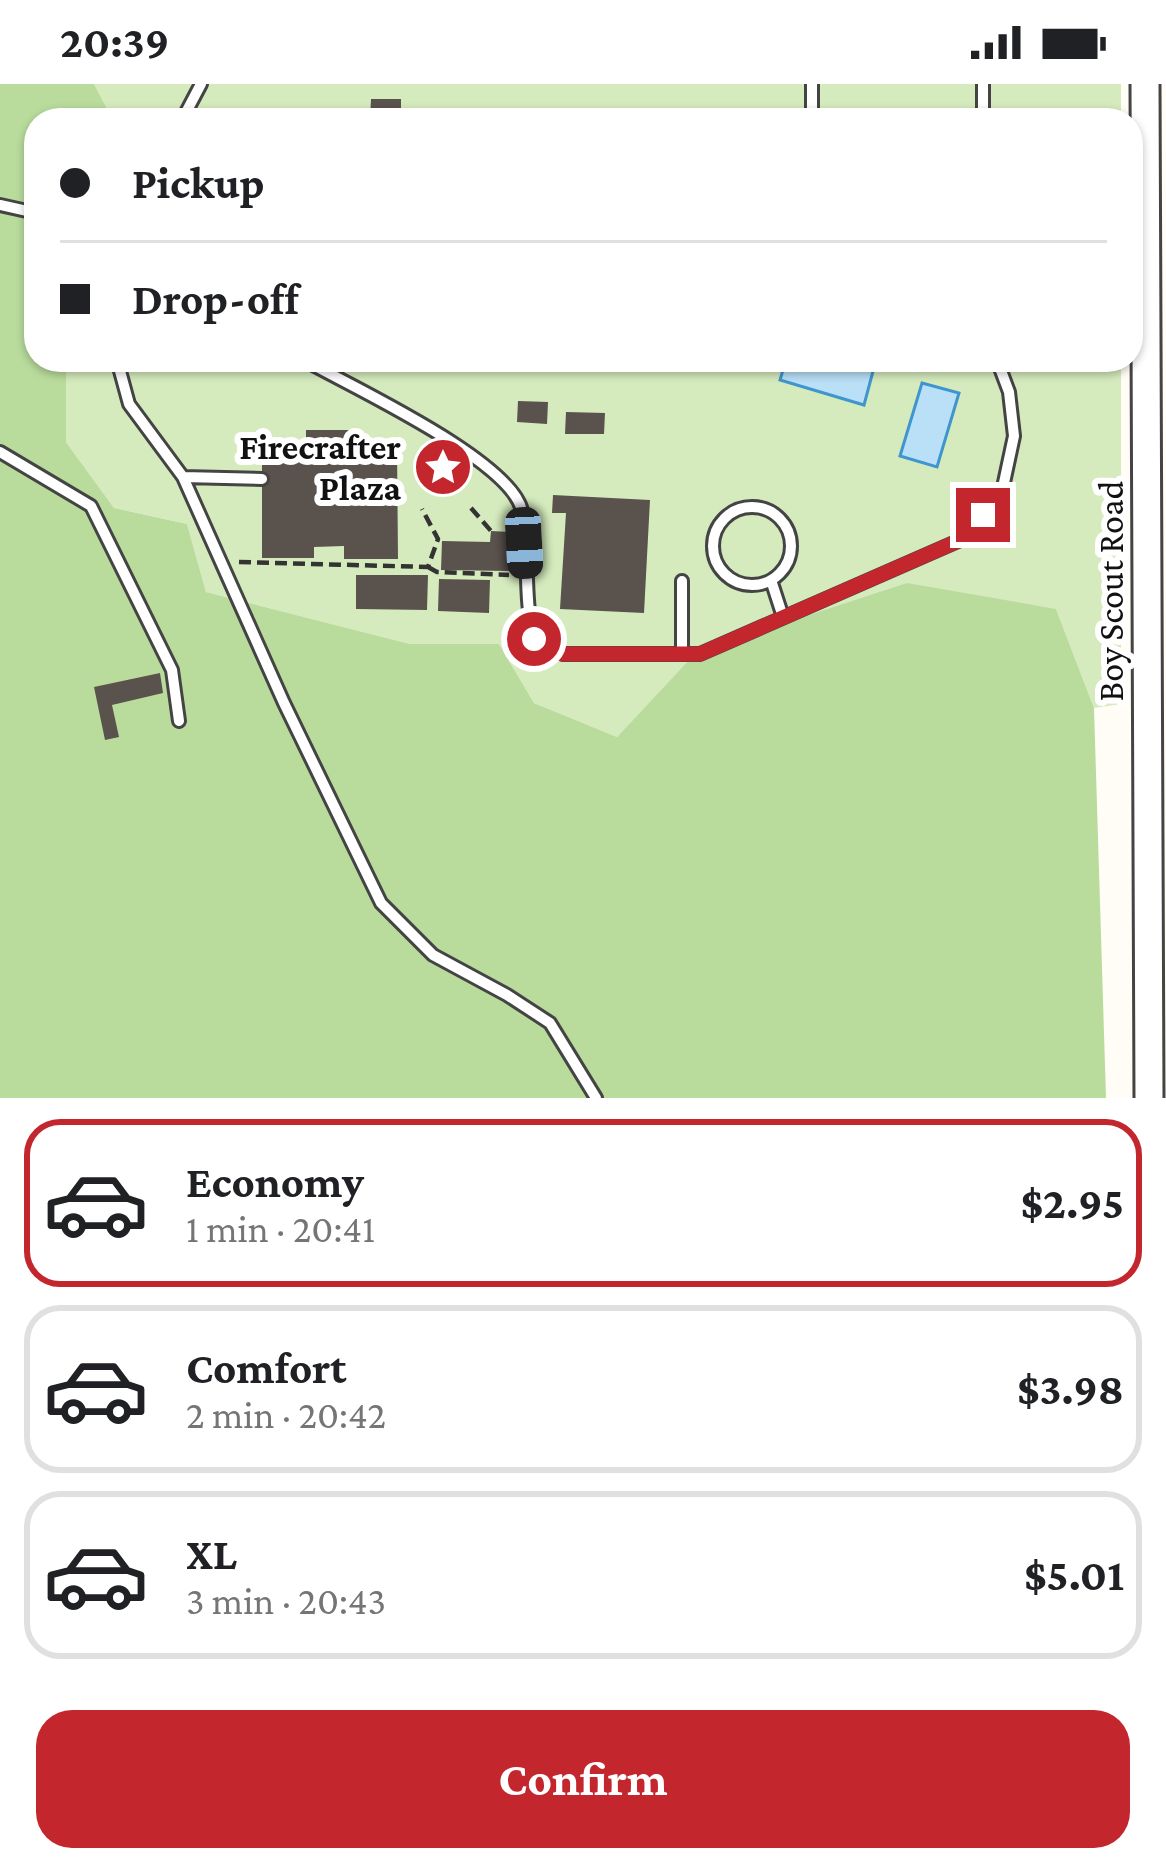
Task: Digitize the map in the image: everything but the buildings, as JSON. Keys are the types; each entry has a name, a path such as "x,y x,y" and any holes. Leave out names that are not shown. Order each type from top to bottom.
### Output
{"street":[{"name":"Boy Scout Road","path":"1144,84 1149,1098"}],"lane":[{"path":"120,372 129,404 183,477 381,903 433,955 550,1023 596,1098"},
{"path":"326,372 455,442 510,487 521,508 527,614 534,639 562,654 700,654 965,538 1002,492 1014,436 1002,372"},
{"path":"0,452 91,506 172,670 179,722"},
{"path":"183,477 262,478"},
{"path":"761,508 784,523 791,548 789,561 771,580 760,585 735,582 717,564 713,540 725,518 735,511 761,508"},
{"path":"771,580 783,617"},
{"path":"682,581 682,654"}],"path":[{"path":"471,508 490,531"},
{"path":"422,509 438,538 428,567"},
{"path":"221,561 428,567 436,572 508,575"}],"green space":[{"path":"0,84 94,84 107,108 24,108 24,372 66,372 66,442 114,508 187,524 206,592 410,644 499,644 534,703 617,737 687,662 907,583 1056,609 1094,708 1106,1098 0,1098"},
{"path":"94,84 1121,84 1121,108 107,108"},
{"path":"66,372 1121,372 1121,704 1094,708 1056,609 687,662 617,737 534,703 499,644 410,644 206,592 187,524 114,508 66,442"}],"water":[{"path":"782,372 873,372 864,405 780,380"},
{"path":"922,383 959,393 937,467 900,456"}],"place":[{"name":"Firecrafter Plaza","path":"443,467"}],"route":[{"path":"534,639 562,654 700,654 965,538 983,515"}]}
